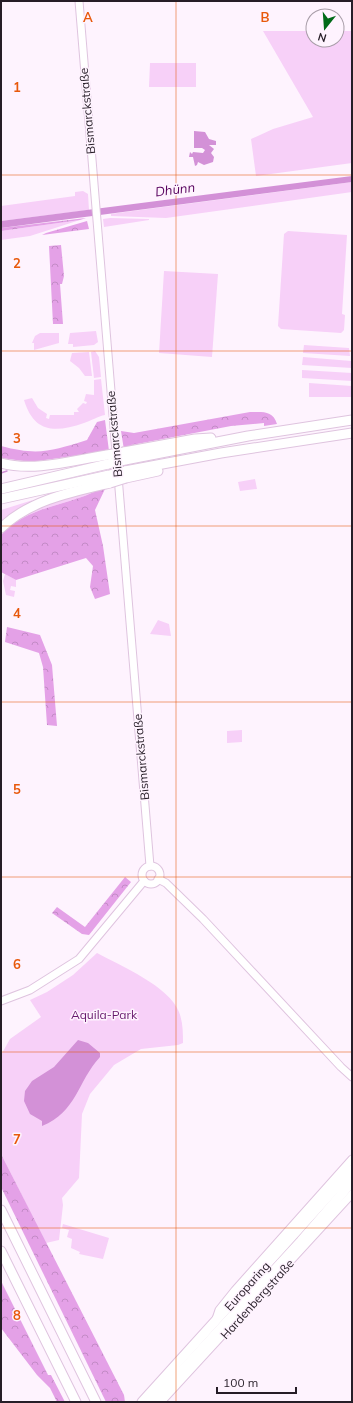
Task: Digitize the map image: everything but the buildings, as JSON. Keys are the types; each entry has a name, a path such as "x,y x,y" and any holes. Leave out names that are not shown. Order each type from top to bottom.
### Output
{"highway":[{"path":"1,463 21,466 35,466 108,459 195,439 248,436 352,420"},
{"path":"1,499 109,479 220,453 352,433"},
{"path":"1,489 48,478 108,459"},
{"path":"1,484 23,478 48,478"},
{"path":"1,528 17,515 51,498 109,479"},
{"path":"1,504 14,496"},
{"name":"Europaring","path":"142,1402 352,1170"},
{"name":"Europaring","path":"153,1402 301,1242 352,1182"},
{"path":"1,1210 96,1402"},
{"path":"1,1251 76,1402"}],"main road":[{"name":"Bismarckstraße","path":"79,1 150,866"},
{"path":"150,866 157,869 159,872 158,880 151,884 144,880 142,873 146,867 150,866"},
{"path":"1,1001 30,990 79,959 144,880"},
{"path":"158,880 166,883 203,919 352,1077"},
{"path":"216,1321 219,1310 235,1290 352,1159"},
{"name":"Hardenbergstraße","path":"162,1402 352,1194"}],"green space":[{"path":"263,31 305,31 305,48 345,48 345,31 352,31 352,163 256,176 251,139 273,129 313,117"},
{"path":"150,63 196,63 196,87 149,87"},
{"path":"352,182 352,192 166,218 111,216 111,214 118,213"},
{"path":"83,191 88,194 89,210 1,221 1,206 75,196 75,192"},
{"path":"86,218 80,220 1,231 1,228"},
{"path":"103,219 149,220 104,227"},
{"path":"80,220 30,236 1,240 1,231"},
{"path":"87,221 89,229 42,235 46,233"},
{"path":"288,231 347,235 342,314 345,315 344,330 341,333 281,329 278,326 284,234"},
{"path":"61,245 64,276 62,284 60,284 63,324 53,324 49,246"},
{"path":"164,271 218,274 212,357 159,353"},
{"path":"96,331 98,342 94,345 73,347 73,344 68,344 70,333"},
{"path":"40,333 59,333 59,343 34,350 34,343 32,343 35,336"},
{"path":"304,345 349,348 350,356 303,353"},
{"path":"95,351 99,357 101,377 94,378 91,352"},
{"path":"89,352 92,376 85,376 79,368 70,361 72,353"},
{"path":"303,357 351,361 352,368 302,365"},
{"path":"302,370 352,373 352,381 302,378"},
{"path":"101,379 105,415 74,426 55,429 47,428 34,419 28,411 24,400 32,398 38,408 47,414 46,418 49,419 50,415 74,415 74,412 79,412 77,409 83,403 86,404 87,402 84,401 86,394 94,395 94,380"},
{"path":"309,383 352,386 351,397 309,397"},
{"path":"250,412 263,412 270,414 273,416 277,424 264,426 264,423 231,426 131,445 132,448 124,450 121,431 134,433"},
{"path":"105,420 109,451 31,462 1,458 1,446 25,451 45,451 87,440 97,422"},
{"path":"255,479 257,489 240,491 238,482"},
{"path":"100,489 74,500 36,512 12,525 1,535 1,533 12,524 35,510 60,500"},
{"path":"100,489 105,489 95,510 103,546 110,594 95,599 90,587 93,566 86,558 16,580 1,572 1,535 12,525 36,512 74,500"},
{"path":"33,500 1,523 1,510"},
{"path":"5,574 16,580 16,587 11,586 10,590 15,591 14,597 6,595 3,581"},
{"path":"158,620 169,624 171,636 150,634"},
{"path":"7,627 40,635 52,665 57,726 47,725 43,667 39,653 5,642"},
{"path":"242,730 242,742 227,743 227,731"},
{"path":"125,877 131,882 89,935 82,934 52,913 57,907 85,927"},
{"name":"Aquila-Park","path":"97,953 155,985 174,1003 179,1012 182,1024 183,1043 178,1045 141,1049 114,1065 90,1094 82,1114 79,1178 62,1198 63,1205 59,1240 46,1243 1,1154 1,1055 10,1039 41,1017 30,1000 47,992 73,975"},
{"path":"1,1154 124,1395 125,1402 106,1402 1,1187"},
{"path":"63,1224 109,1238 103,1259 79,1254 80,1252 71,1248 72,1239 67,1237 69,1230 62,1228"},
{"path":"1,1281 48,1375 51,1375 65,1402 57,1402 50,1388 37,1375 1,1328"}],"shaded area":[{"path":"194,131 205,132 209,139 216,141 216,145 209,145 214,149 211,153 214,157 213,162 204,165 198,162 195,166 193,157 189,157 190,152 192,154 193,152 203,153 205,150 202,148 194,148"},
{"path":"352,176 352,182 1,228 1,221"},
{"path":"78,1040 88,1043 100,1053 100,1057 86,1076 70,1105 54,1120 42,1126 42,1121 30,1114 24,1101 25,1091 32,1081 54,1067"}],"waterway":[{"path":"1,473 7,471"}],"water label":[{"name":"Dhünn","path":"175,189"}]}
